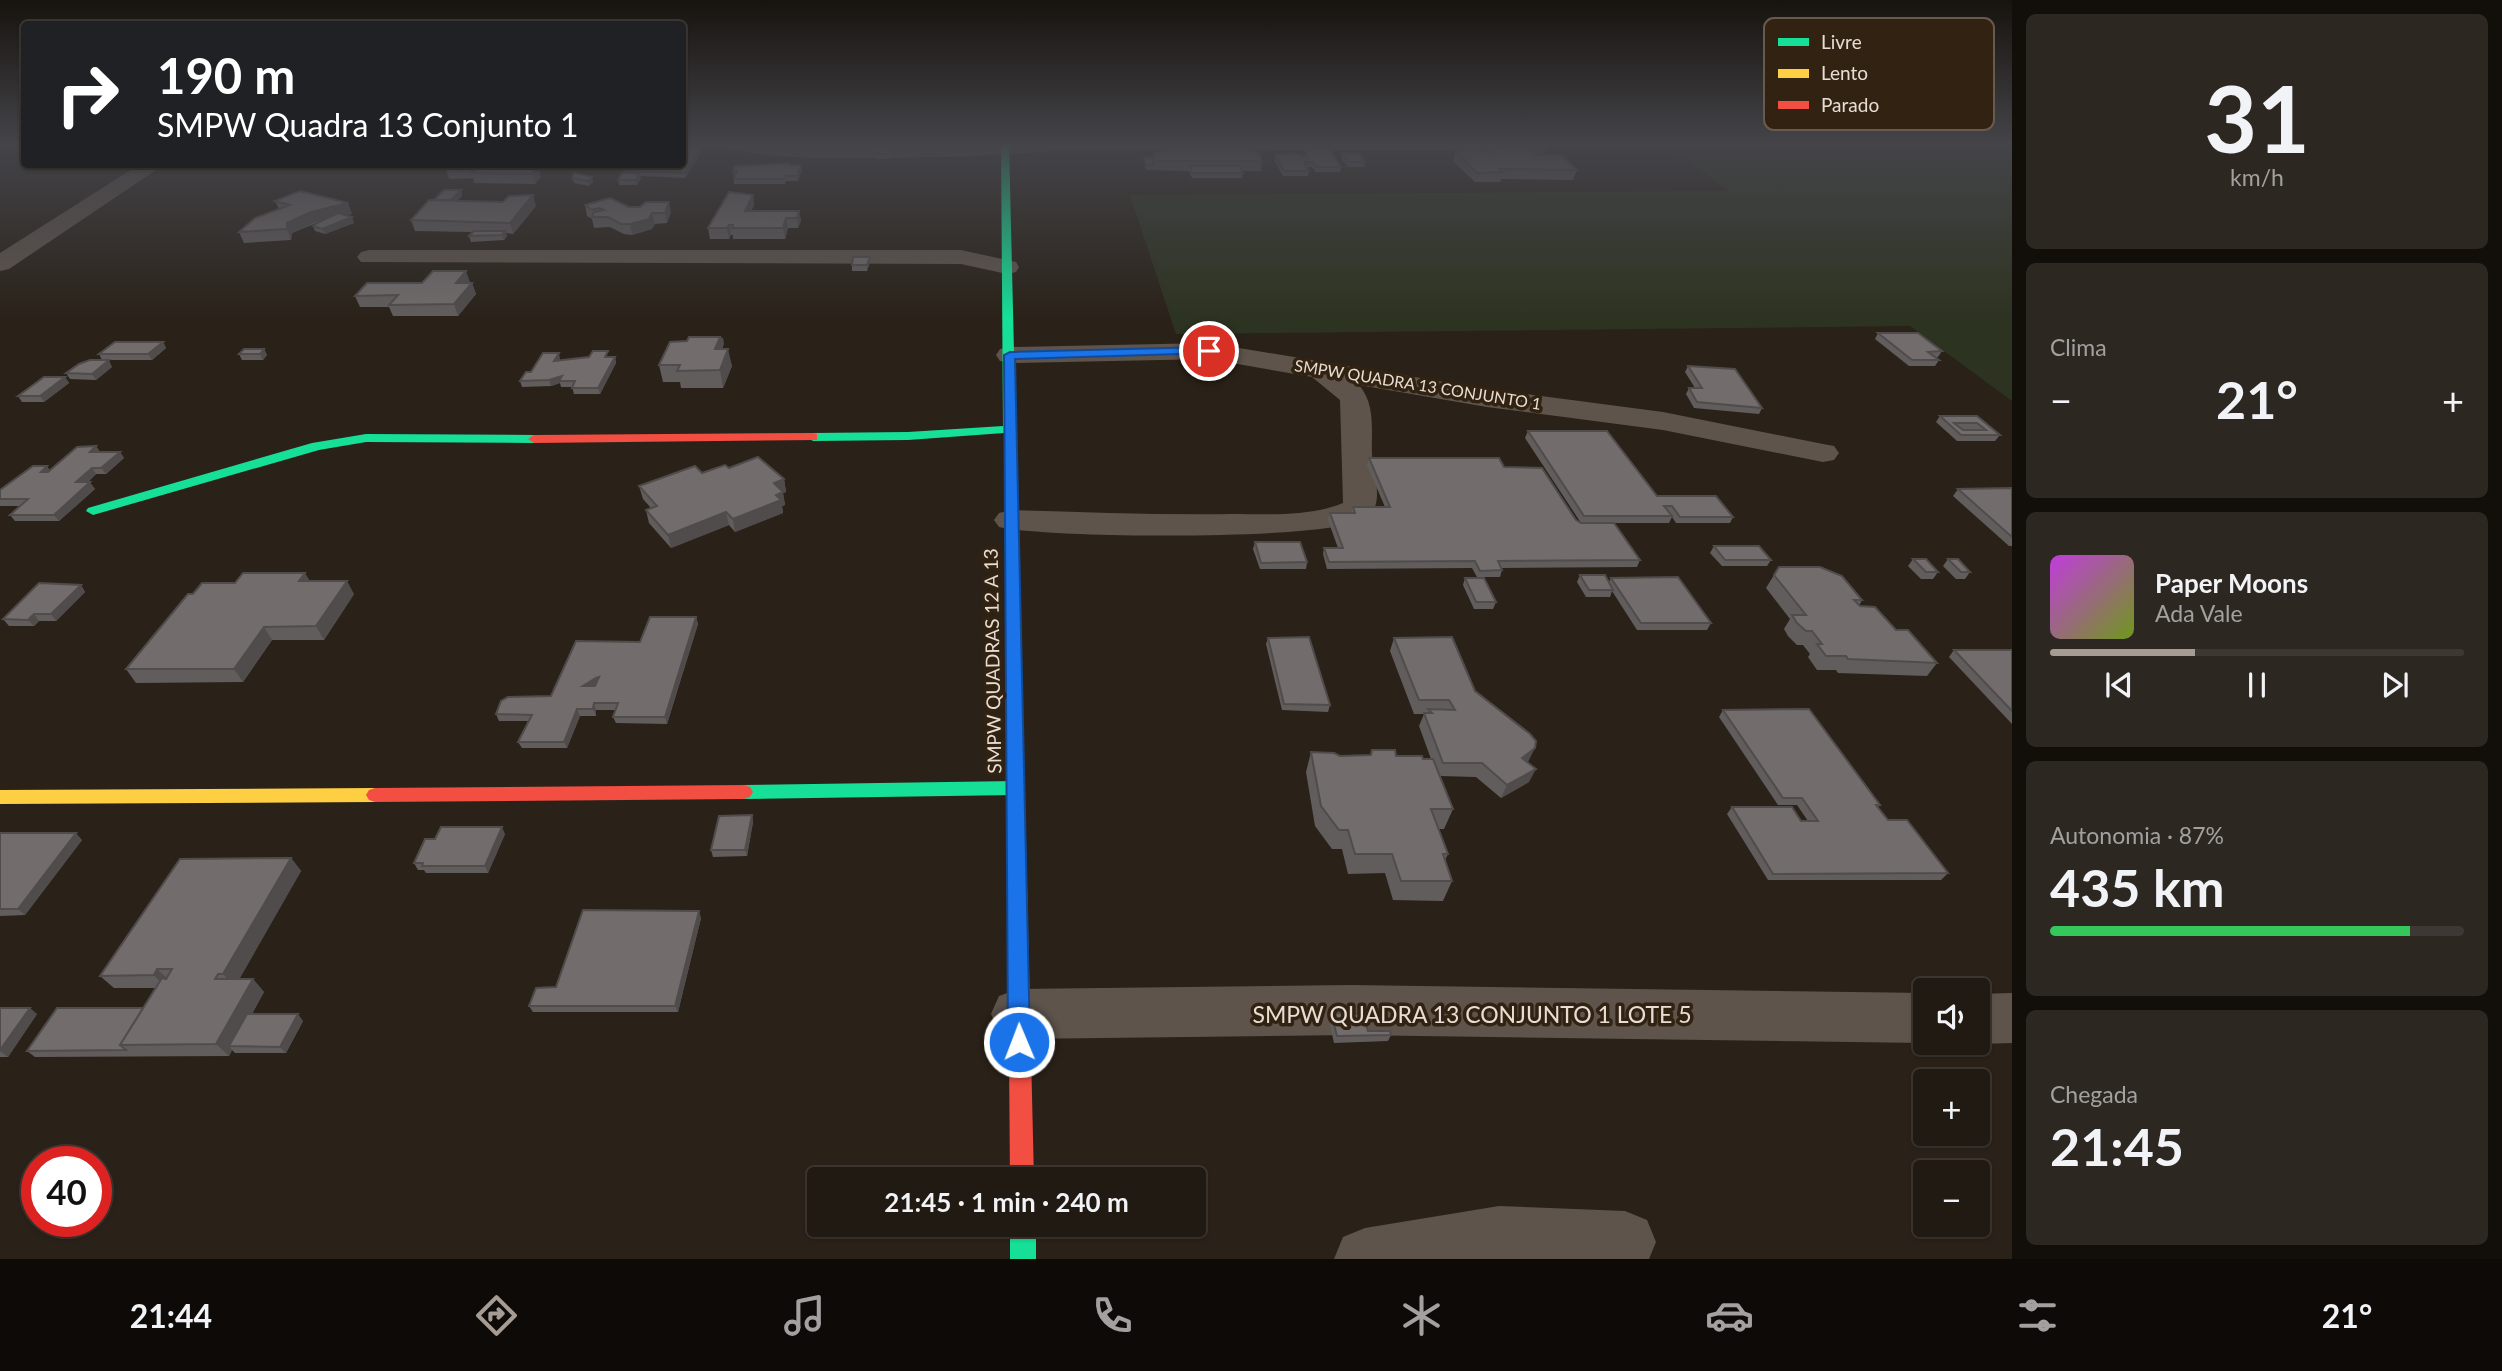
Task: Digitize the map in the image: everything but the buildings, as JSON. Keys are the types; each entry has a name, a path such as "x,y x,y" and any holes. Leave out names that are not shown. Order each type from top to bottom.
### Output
{"street":[{"path":"0,264 98,201"},
{"name":"SMPW QUADRAS 12 A 13","path":"1006,201 1022,1167"},
{"path":"369,257 1007,256"},
{"name":"SMPW QUADRA 13 CONJUNTO 1","path":"1010,355 1194,350 1250,356 1487,398 1676,423 1823,453"},
{"path":"1011,520 1254,525 1312,523 1339,519 1351,514 1357,509 1360,500 1355,457 1355,399 1345,387 1318,369"},
{"path":"93,511 317,446 366,438 693,439 908,436 1010,429"},
{"path":"0,797 1015,788"},
{"name":"SMPW QUADRA 13 CONJUNTO 1 LOTE 5","path":"1018,1014 1350,1010 1913,1018"},
{"path":"1990,1018 2012,1018"},
{"path":"1023,1237 1023,1259"},
{"path":"1365,1259 1499,1237 1625,1241"}],"green space":[{"path":"1132,201 2012,201 2012,401 1910,326 1176,334"}],"traffic: fast":[{"path":"1006,201 1012,562"},
{"path":"813,437 908,436 1010,429"},
{"path":"93,511 317,446 366,438 534,439"},
{"path":"744,792 1015,788"},
{"path":"1023,1237 1023,1259"}],"traffic: slow":[{"path":"1012,562 1018,927"},
{"path":"0,797 375,795"}],"traffic: jam":[{"path":"534,439 813,437"},
{"path":"375,795 744,792"},
{"path":"1018,927 1022,1167"}],"route":[{"path":"1019,1042 1010,355 1209,351"}]}
